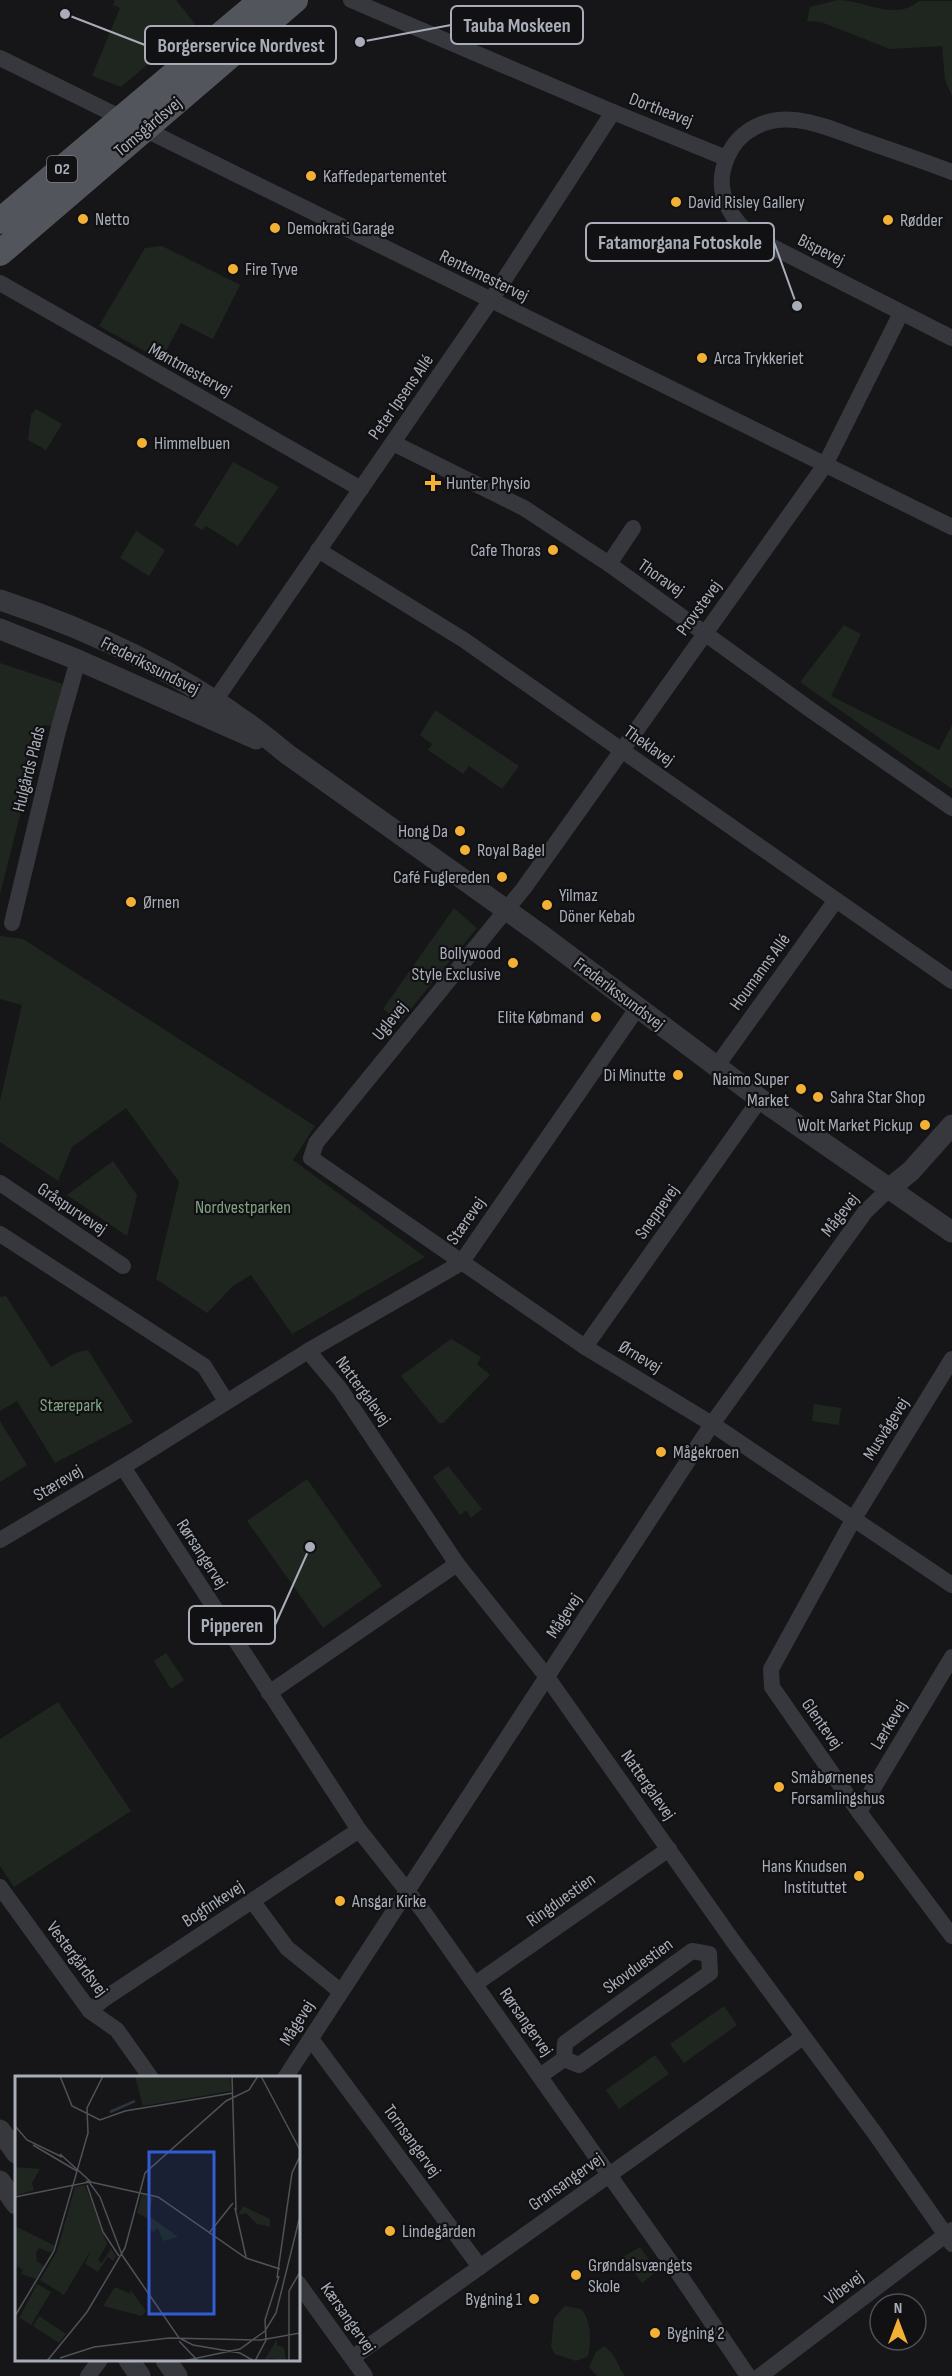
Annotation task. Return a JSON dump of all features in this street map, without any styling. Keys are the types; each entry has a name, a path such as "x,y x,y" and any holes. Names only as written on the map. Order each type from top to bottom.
{"main road":[{"name":"Tomsgårdsvej","path":"0,221 262,0"},
{"name":"Tomsgårdsvej","path":"0,253 296,0"}],"street":[{"name":"Dortheavej","path":"351,0 726,158"},
{"name":"Rentemestervej","path":"0,58 123,116 952,527"},
{"name":"Peter Ipsens Allé","path":"211,707 491,300 613,112"},
{"path":"726,158 742,135 754,126 768,120 796,119 952,172"},
{"name":"Bispevej","path":"726,158 723,188 726,202 740,227 753,237 952,338"},
{"name":"Møntmestervej","path":"0,284 361,489"},
{"name":"Provstevej","path":"505,910 524,888 825,465 902,314"},
{"name":"Thoravej","path":"393,443 524,508 609,564 808,708 952,807"},
{"path":"609,564 633,528"},
{"name":"Theklavej","path":"318,550 464,640 952,981"},
{"name":"Frederikssundsvej","path":"3,602 138,658 287,754 638,1007 760,1100 952,1232"},
{"name":"Frederikssundsvej","path":"0,629 78,660 211,707"},
{"name":"Hulgårds Plads","path":"12,923 58,731 78,660"},
{"name":"Houmanns Allé","path":"716,1067 836,900"},
{"name":"Uglevej","path":"311,1158 316,1143 505,910"},
{"name":"Stærevej","path":"0,1540 123,1467 308,1351 461,1263 638,1007"},
{"name":"Sneppevej","path":"585,1347 760,1100"},
{"path":"890,1188 911,1171 952,1125"},
{"name":"Ørnevej","path":"311,1158 585,1347 712,1424 952,1585"},
{"name":"Gråspurvevej","path":"0,1183 123,1266"},
{"name":"Mågevej","path":"286,2076 340,1990 548,1677 712,1424 870,1205 890,1188"},
{"path":"0,1234 204,1366 226,1401"},
{"name":"Nattergalevej","path":"308,1351 340,1389 457,1563 548,1677 803,2037 950,2236"},
{"name":"Musvågevej","path":"853,1520 952,1359"},
{"name":"Rørsangervej","path":"123,1467 358,1830 406,1893 423,1911 748,2376"},
{"name":"Glentevej","path":"853,1520 771,1668 772,1687 859,1812 952,1936"},
{"path":"269,1693 457,1563"},
{"name":"Lærkevej","path":"859,1812 952,1657"},
{"name":"Bogfinkevej","path":"90,2012 104,1999 358,1830"},
{"name":"Ringduestien","path":"475,1984 669,1849"},
{"name":"Vestergårdsvej","path":"0,1887 90,2012 117,2030 151,2076"},
{"path":"253,1902 287,1948 340,1990"},
{"name":"Skovduestien","path":"692,1951 709,1954 710,1973 579,2065 564,2059 565,2043 692,1951"},
{"name":"Gransangervej","path":"352,2358 803,2037"},
{"name":"Tornsangervej","path":"311,2039 480,2267"},
{"name":"Skovduestien","path":"540,2076 564,2059"},
{"path":"0,2130 15,2152"},
{"path":"0,2181 15,2203"},
{"name":"Vibevej","path":"760,2376 950,2236"},
{"name":"Kærsangervej","path":"300,2286 365,2376"},
{"path":"88,2376 99,2361"},
{"path":"130,2361 140,2376"},
{"path":"167,2361 177,2376"}],"green space":[{"path":"115,0 176,0 195,24 121,87 92,76 120,8 113,5"},
{"path":"838,0 890,10 910,7 919,1 952,1 952,96 945,80 942,46 890,49 821,22 807,21 810,7"},
{"path":"162,246 240,285 213,339 181,323 161,360 99,326 145,248"},
{"path":"36,409 62,424 46,450 28,440 31,415"},
{"path":"233,462 279,487 238,546 206,526 202,530 194,525"},
{"path":"136,531 165,550 149,576 120,558"},
{"path":"844,625 861,634 831,696 939,750 952,725 952,789 800,682"},
{"path":"0,663 63,684 52,726 43,725 0,894"},
{"path":"435,710 519,766 502,789 469,766 463,774 428,750 432,744 420,735"},
{"path":"454,908 477,928 400,1022 383,1009"},
{"name":"Nordvestparken","path":"0,936 23,939 315,1126 293,1160 425,1257 292,1334 251,1275 233,1286 207,1313 156,1279 179,1182 126,1108 72,1147 58,1181 0,1142 0,1101 22,1005 0,999"},
{"path":"113,1161 137,1195 127,1236 67,1195"},
{"name":"Stærepark","path":"6,1296 51,1367 75,1353 88,1350 133,1422 55,1463 17,1401 0,1411 0,1297"},
{"path":"451,1339 481,1357 477,1364 490,1375 443,1423 439,1423 401,1376"},
{"path":"814,1404 841,1408 839,1425 812,1421"},
{"name":"Stærepark","path":"0,1421 27,1465 0,1482"},
{"path":"448,1466 482,1509 471,1518 466,1510 460,1515 433,1477"},
{"path":"307,1479 382,1586 323,1628 247,1521"},
{"path":"166,1653 184,1680 171,1689 154,1661"},
{"path":"58,1702 131,1811 14,1887 0,1866 0,1739"},
{"path":"724,2006 737,2025 684,2063 670,2044"},
{"path":"655,2055 669,2074 619,2109 606,2090"},
{"path":"640,2247 657,2271 642,2283 623,2257"},
{"path":"565,2306 581,2309 589,2325 588,2356 576,2361 555,2354 551,2347 554,2318"},
{"path":"604,2346 614,2356 625,2376 597,2376 589,2367 596,2352"}],"place":[{"name":"Borgerservice Nordvest","path":"65,14"},
{"name":"Tauba Moskeen","path":"360,42"},
{"name":"Kaffedepartementet","path":"311,176"},
{"name":"David Risley Gallery","path":"676,202"},
{"name":"Netto","path":"83,219"},
{"name":"Rødder","path":"888,220"},
{"name":"Demokrati Garage","path":"275,228"},
{"name":"Fire Tyve","path":"233,269"},
{"name":"Fatamorgana Fotoskole","path":"797,306"},
{"name":"Arca Trykkeriet","path":"702,358"},
{"name":"Himmelbuen","path":"142,443"},
{"name":"Hunter Physio","path":"433,483"},
{"name":"Cafe Thoras","path":"553,550"},
{"name":"Hong Da","path":"460,831"},
{"name":"Royal Bagel","path":"465,850"},
{"name":"Café Fuglereden","path":"502,877"},
{"name":"Ørnen","path":"131,902"},
{"name":"Yilmaz Döner Kebab","path":"547,905"},
{"name":"Bollywood Style Exclusive","path":"513,963"},
{"name":"Elite Købmand","path":"596,1017"},
{"name":"Di Minutte","path":"678,1075"},
{"name":"Naimo Super Market","path":"801,1089"},
{"name":"Sahra Star Shop","path":"818,1097"},
{"name":"Wolt Market Pickup","path":"925,1125"},
{"name":"Mågekroen","path":"661,1452"},
{"name":"Pipperen","path":"310,1547"},
{"name":"Småbørnenes Forsamlingshus","path":"779,1787"},
{"name":"Hans Knudsen Instituttet","path":"859,1876"},
{"name":"Ansgar Kirke","path":"340,1901"},
{"name":"Lindegården","path":"390,2231"},
{"name":"Grøndalsvængets Skole","path":"576,2275"},
{"name":"Bygning 1","path":"534,2299"},
{"name":"Bygning 2","path":"655,2333"}]}
